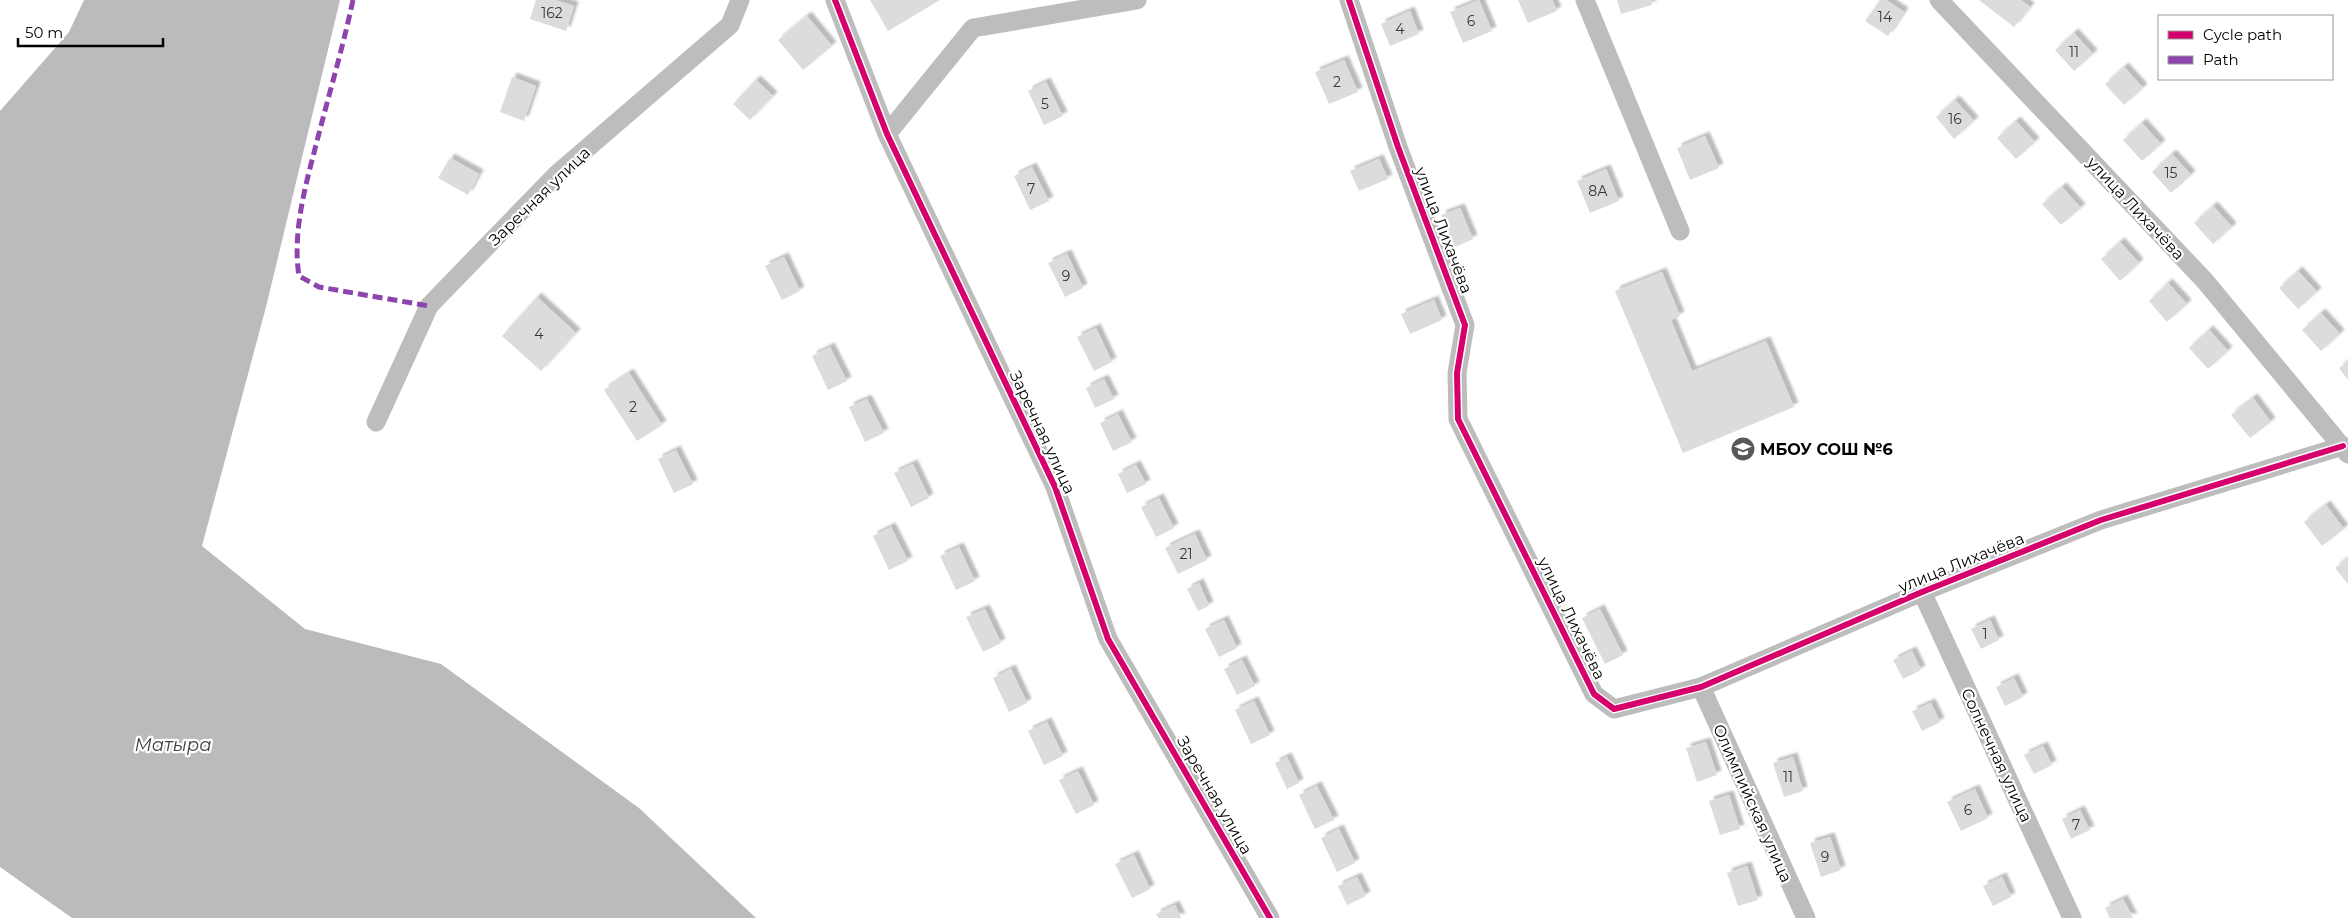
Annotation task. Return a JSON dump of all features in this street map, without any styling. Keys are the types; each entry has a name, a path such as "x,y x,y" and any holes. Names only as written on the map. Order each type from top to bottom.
{"street":[{"name":"Заречная улица","path":"376,422 429,306 556,175 730,25 740,0"},
{"name":"Заречная улица","path":"835,0 887,134 1055,487 1108,639 1270,918"},
{"path":"887,134 973,28 1137,0"},
{"name":"улица Лихачёва","path":"1350,0 1398,147 1465,325 1457,373 1458,419 1594,694 1614,709 1701,687 1922,592 2101,520 2345,450 2205,281 1944,1"},
{"path":"1585,0 1680,231"},
{"name":"Солнечная улица","path":"1922,592 2072,918"},
{"name":"Олимпийская улица","path":"1701,687 1806,918"}],"water":[{"name":"Матыра","path":"84,0 340,0 266,307 202,546 305,629 441,664 639,808 756,918 72,918 0,867 0,111 69,32"}],"building":[{"path":"536,0 555,0 574,6 566,31 530,19"},
{"path":"870,0 940,0 888,31"},
{"path":"1479,0 1492,31 1463,43 1450,12"},
{"path":"1518,0 1552,0 1557,11 1528,23"},
{"path":"1617,0 1651,0 1652,5 1621,14"},
{"path":"1880,0 1886,0 1904,12 1888,36 1865,21"},
{"path":"1979,0 2021,0 2030,7 2014,27"},
{"path":"1410,11 1419,34 1390,46 1381,24"},
{"path":"807,16 832,46 803,70 778,40"},
{"path":"2074,33 2093,54 2074,71 2055,50"},
{"path":"1344,60 1358,92 1329,104 1315,72"},
{"path":"2124,67 2143,88 2124,105 2105,84"},
{"path":"512,77 536,86 524,121 500,112"},
{"path":"756,80 773,96 750,120 733,104"},
{"path":"1046,82 1063,116 1044,125 1028,91"},
{"path":"1955,100 1974,121 1954,139 1936,117"},
{"path":"2016,121 2035,142 2016,159 1997,138"},
{"path":"2142,123 2161,144 2142,161 2123,140"},
{"path":"1705,136 1719,168 1690,180 1677,148"},
{"path":"2172,154 2191,175 2171,193 2152,172"},
{"path":"450,158 479,174 468,195 438,178"},
{"path":"1379,159 1388,179 1359,191 1350,171"},
{"path":"1032,167 1049,201 1030,210 1014,176"},
{"path":"1606,169 1619,201 1590,213 1577,181"},
{"path":"2062,187 2081,208 2061,225 2042,204"},
{"path":"2213,206 2232,227 2213,244 2194,223"},
{"path":"1460,208 1473,239 1455,247 1441,215"},
{"path":"2120,242 2139,263 2120,281 2101,259"},
{"path":"1067,254 1083,288 1065,297 1048,263"},
{"path":"784,257 800,291 782,300 765,266"},
{"path":"2298,271 2317,292 2298,309 2279,288"},
{"path":"1662,272 1680,316 1671,320 1692,371 1766,341 1794,407 1683,453 1615,291"},
{"path":"2168,283 2187,304 2167,322 2149,301"},
{"path":"537,297 576,333 541,371 502,336"},
{"path":"1434,300 1442,320 1410,334 1401,314"},
{"path":"2321,313 2340,334 2321,351 2302,330"},
{"path":"1096,328 1112,362 1094,371 1077,337"},
{"path":"2209,330 2228,351 2208,369 2189,348"},
{"path":"830,347 847,381 828,390 812,356"},
{"path":"2348,361 2348,380 2339,368"},
{"path":"629,373 662,425 637,441 604,390"},
{"path":"1104,379 1114,399 1095,408 1086,388"},
{"path":"2253,398 2271,422 2250,438 2231,415"},
{"path":"867,399 884,433 865,442 849,407"},
{"path":"1118,414 1132,442 1113,451 1100,423"},
{"path":"676,450 693,484 674,493 658,459"},
{"path":"913,464 929,498 911,507 894,473"},
{"path":"1136,465 1146,484 1127,493 1118,474"},
{"path":"1159,498 1174,528 1156,537 1141,507"},
{"path":"2326,505 2344,529 2322,546 2304,522"},
{"path":"891,527 908,561 889,570 873,536"},
{"path":"1195,534 1207,560 1178,574 1165,548"},
{"path":"959,547 975,581 956,590 940,556"},
{"path":"2348,558 2348,584 2335,568"},
{"path":"1199,583 1209,606 1198,611 1187,589"},
{"path":"985,609 1001,643 983,652 966,617"},
{"path":"1600,609 1623,655 1605,664 1582,618"},
{"path":"1224,620 1237,648 1219,657 1205,629"},
{"path":"1990,620 1999,640 1981,649 1971,629"},
{"path":"1912,651 1921,670 1903,679 1893,660"},
{"path":"1242,660 1255,686 1237,695 1224,669"},
{"path":"1011,669 1027,703 1009,712 993,678"},
{"path":"2014,678 2023,697 2005,706 1996,687"},
{"path":"1254,701 1270,735 1251,744 1235,710"},
{"path":"1931,703 1940,722 1922,731 1912,711"},
{"path":"1047,722 1063,756 1044,765 1028,731"},
{"path":"1706,742 1717,775 1697,782 1686,748"},
{"path":"2043,746 2052,765 2034,774 2024,755"},
{"path":"1287,757 1299,783 1287,789 1275,763"},
{"path":"1793,757 1803,791 1784,797 1773,763"},
{"path":"1078,771 1094,805 1076,814 1059,780"},
{"path":"1317,786 1334,820 1315,829 1299,795"},
{"path":"1975,789 1988,818 1961,831 1947,802"},
{"path":"1729,795 1740,829 1720,835 1709,801"},
{"path":"2080,810 2090,830 2071,839 2062,819"},
{"path":"1339,829 1355,863 1337,872 1321,838"},
{"path":"1830,837 1841,870 1821,877 1810,843"},
{"path":"1134,855 1150,889 1132,898 1115,864"},
{"path":"1747,866 1758,900 1738,906 1727,873"},
{"path":"1357,877 1366,896 1347,905 1338,886"},
{"path":"2002,877 2011,897 1993,906 1983,886"},
{"path":"2123,899 2133,918 2110,918 2105,908"},
{"path":"1175,905 1181,918 1158,918 1156,914"}],"marked path":[{"path":"353,0 301,208 297,242 299,276 319,287 429,306"}],"cycle path":[{"path":"835,0 887,134 1055,487 1108,639 1270,918"},
{"path":"1349,0 1398,147 1465,325 1457,373 1458,419 1594,694 1614,709 1701,687 1922,592 2101,520 2343,446"}],"place":[{"name":"МБОУ СОШ №6","path":"1743,449"}]}
